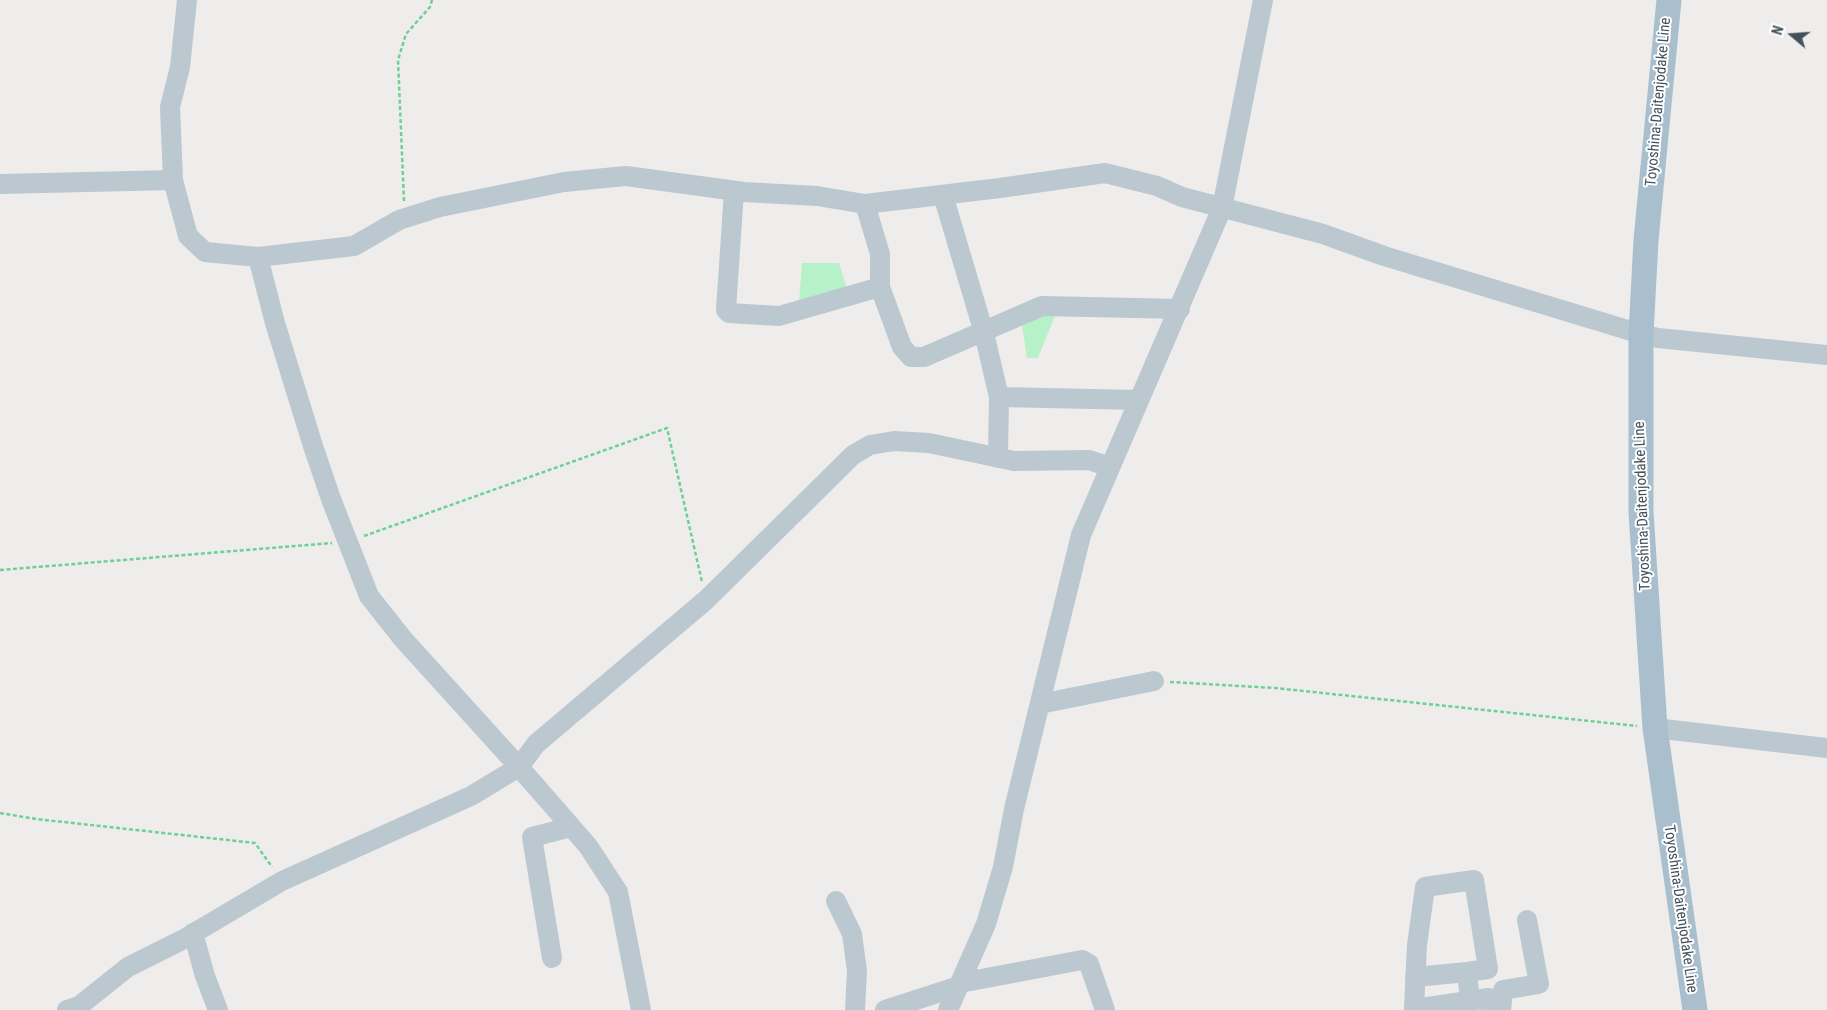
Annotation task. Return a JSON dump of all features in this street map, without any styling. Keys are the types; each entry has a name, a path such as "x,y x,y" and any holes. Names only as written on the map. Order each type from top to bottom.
{"main road":[{"name":"Toyoshina-Daitenjodake Line","path":"1669,0 1646,240 1641,334 1641,512 1655,728 1695,1010"}],"street":[{"path":"187,0 180,67 170,107 173,180 188,236 205,252 258,257 354,246 405,218 440,207 564,182 626,176 734,191 817,196 865,204 1105,173 1157,186 1182,197 1323,234 1384,256 1641,334 1658,338 1827,355"},
{"path":"948,1010 986,924 1003,868 1081,535 1222,208 1263,0"},
{"path":"0,184 173,180"},
{"path":"734,191 726,310 729,313 779,316 880,287"},
{"path":"943,195 984,333 998,396 998,458"},
{"path":"865,204 880,254 880,287 902,347 911,357 924,357 984,333 1042,306 1180,308"},
{"path":"258,257 275,323 313,446 347,542 370,596 403,639 588,846 618,892 641,1010"},
{"path":"998,396 1139,400"},
{"path":"75,1009 128,967 193,933 282,881 471,796 519,767 536,744 706,600 853,455 870,445 894,441 928,443 1014,461 1089,460 1110,467"},
{"path":"1040,704 1154,681"},
{"path":"1655,728 1827,748"},
{"path":"552,958 532,837 571,827"},
{"path":"1415,977 1488,969 1474,880 1425,886 1417,945 1415,977 1414,1009 1489,998 1491,1010"},
{"path":"836,901 852,934 857,971 855,1010"},
{"path":"1501,1010 1503,990 1539,984 1527,920"},
{"path":"193,933 205,976 218,1010"},
{"path":"885,1010 960,985 1082,960 1089,964 1105,1010"},
{"path":"1467,972 1470,1000"}],"path":[{"path":"405,218 398,60 406,34 430,8 432,0"},
{"path":"0,570 347,542 667,428 706,600"},
{"path":"1154,681 1275,688 1655,728"},
{"path":"0,813 36,819 255,843 282,881"}],"green space":[{"path":"802,263 839,263 847,289 799,303"},
{"path":"1056,313 1038,358 1027,358 1022,325 1043,314"}]}
